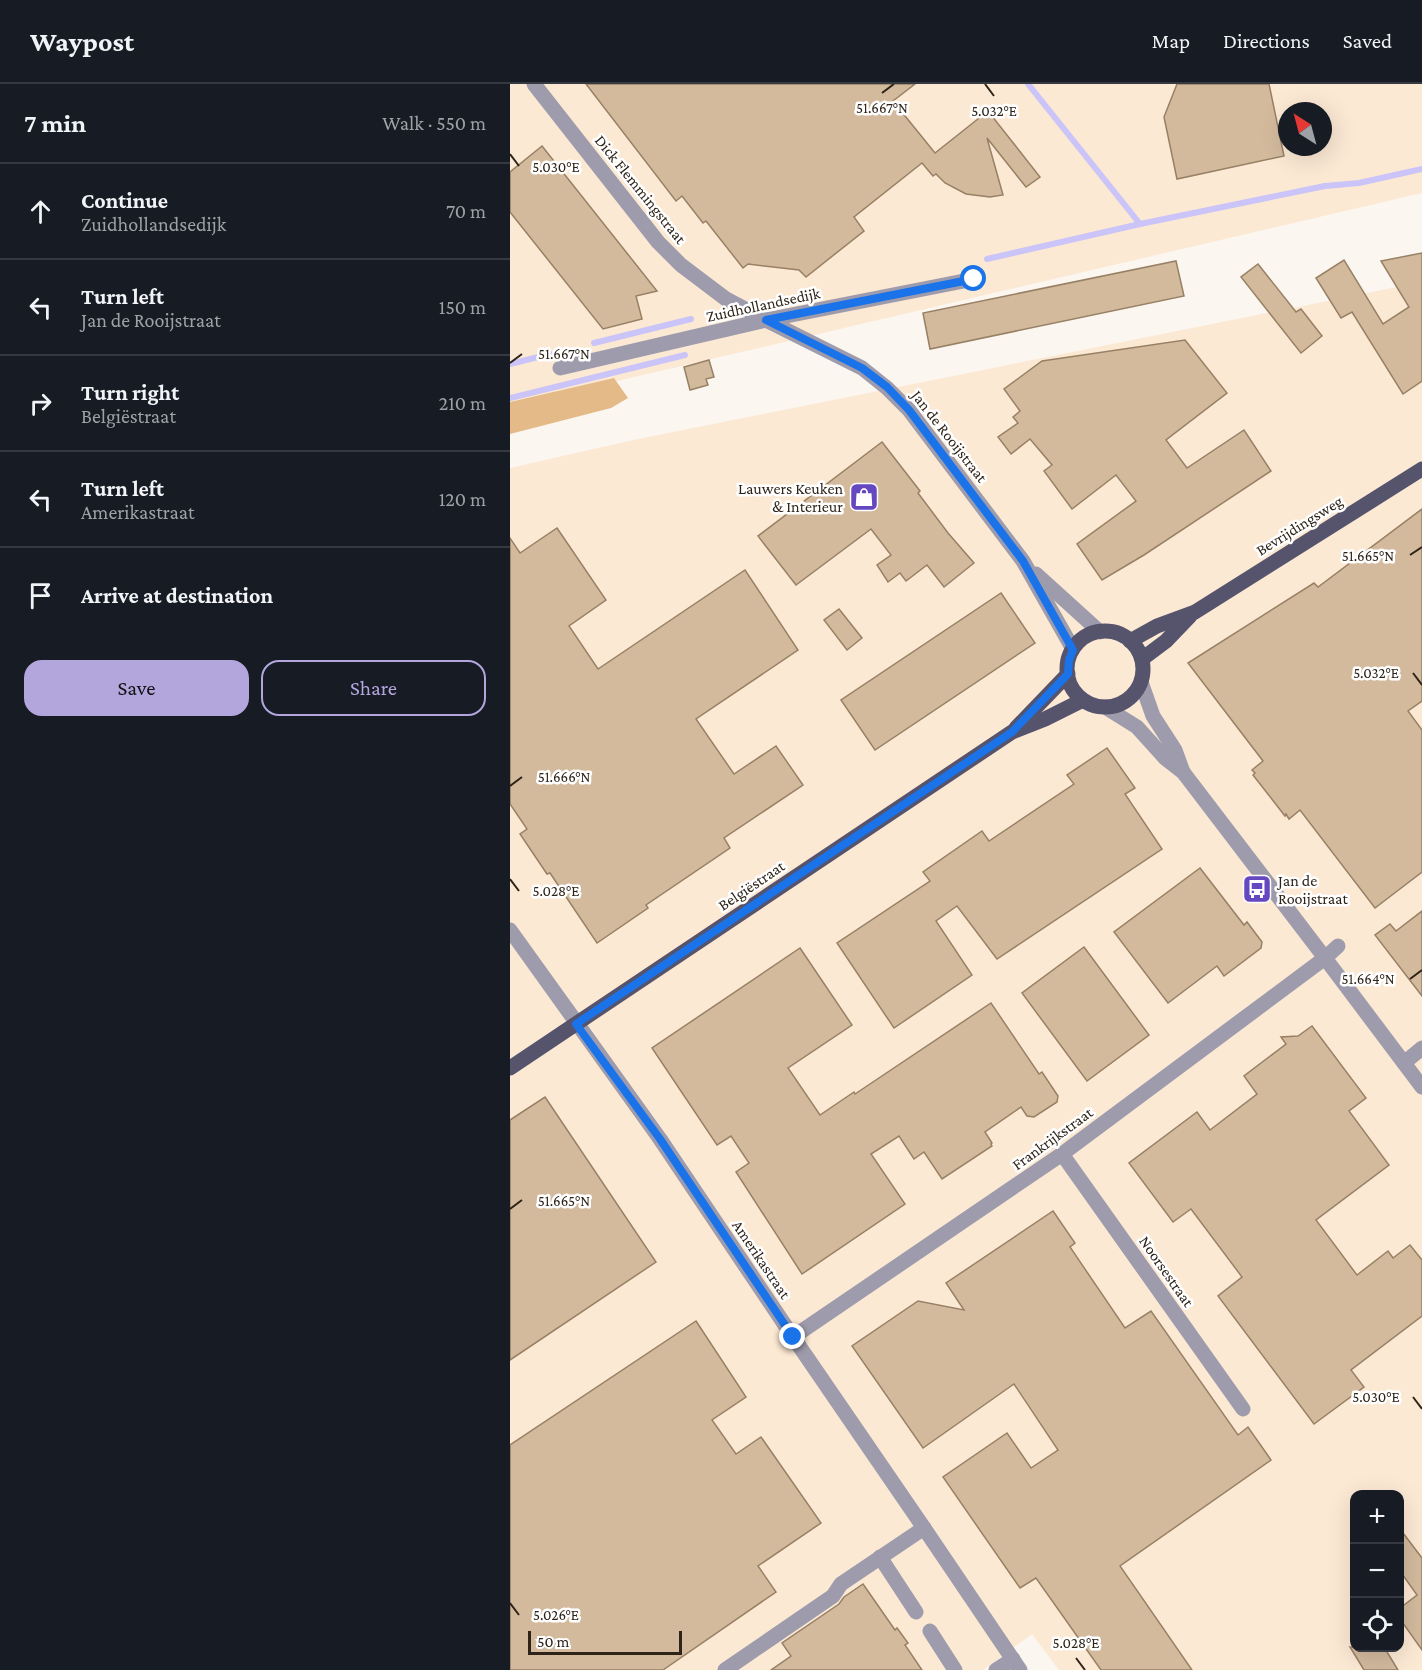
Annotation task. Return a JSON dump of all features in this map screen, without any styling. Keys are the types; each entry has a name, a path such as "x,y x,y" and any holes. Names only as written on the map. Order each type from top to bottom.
{"main road":[{"name":"Bevrijdingsweg","path":"1130,641 1157,626 1195,612 1422,469"},
{"name":"Bevrijdingsweg","path":"1142,659 1166,641 1195,612"},
{"path":"1100,632 1121,635 1130,641 1142,659 1141,682 1136,692 1128,700 1105,707 1083,700 1074,691 1069,681 1069,660 1073,650 1082,639 1100,632"},
{"name":"Belgiëstraat","path":"510,1068 1012,732 1068,674"},
{"name":"Belgiëstraat","path":"1012,732 1083,700"}],"street":[{"name":"Dick Flemmingstraat","path":"534,84 658,242 681,265 726,299 766,320"},
{"name":"Zuidhollandsedijk","path":"560,368 766,320 974,279"},
{"name":"Jan de Rooijstraat","path":"766,320 862,368 887,387 909,410 1023,561 1073,650"},
{"name":"Jan de Rooijstraat","path":"1023,561 1100,632"},
{"path":"1141,682 1153,716 1175,750 1183,772"},
{"path":"1105,707 1137,727 1165,758 1183,772 1422,1087"},
{"name":"Amerikastraat","path":"510,930 660,1139 1017,1664"},
{"name":"Frankrijkstraat","path":"793,1337 1062,1154 1338,946"},
{"path":"1404,1063 1422,1048"},
{"name":"Noorsestraat","path":"1062,1154 1243,1409"},
{"path":"725,1670 833,1596 841,1584 924,1528"},
{"path":"880,1557 916,1612"},
{"path":"930,1631 955,1670"},
{"path":"996,1670 1017,1664"}],"shaded area":[{"path":"510,84 1422,84 1422,193 510,406"},
{"path":"1422,282 1422,1670 1059,1670 1032,1634 983,1670 510,1670 510,468 638,439"},
{"path":"614,378 628,398 611,408 510,434 510,402"}],"building":[{"path":"586,84 915,84 893,101 935,153 988,111 1040,177 1026,187 987,138 1003,195 990,197 966,194 945,183 936,174 933,176 922,163 854,217 864,231 806,277 799,270 748,264 743,268 706,221 703,223 682,196 676,201"},
{"path":"1177,84 1269,84 1278,127 1278,156 1284,156 1177,179 1164,117"},
{"path":"542,146 657,291 636,296 642,319 603,329 510,212 510,172"},
{"path":"1422,253 1422,381 1403,394 1352,312 1341,318 1316,278 1344,260 1383,324 1409,307 1381,261"},
{"path":"1176,261 1184,296 930,349 923,313"},
{"path":"1258,264 1296,312 1301,309 1322,336 1301,353 1241,277"},
{"path":"1185,340 1227,393 1166,440 1187,468 1244,430 1271,471 1102,580 1077,544 1136,501 1116,475 1072,509 1044,471 1052,465 1030,439 1011,454 998,437 1018,423 1013,417 1020,411 1004,389 1042,361"},
{"path":"709,360 714,377 706,379 708,385 690,390 684,367"},
{"path":"882,442 920,491 918,493 948,533 974,563 944,587 927,565 906,581 900,573 888,582 877,565 891,555 871,529 796,585 758,536"},
{"path":"1422,509 1422,701 1408,711 1422,730 1422,872 1375,908 1300,810 1289,819 1253,775 1255,773 1252,770 1263,761 1188,663 1314,583 1318,587"},
{"path":"557,528 606,600 569,626 598,669 745,570 798,650 696,719 734,774 776,746 803,785 724,838 730,848 646,905 648,908 597,943 550,873 547,874 520,834 527,829 510,804 510,538 520,553"},
{"path":"1001,593 1035,643 875,750 841,700"},
{"path":"839,609 862,638 847,650 824,620"},
{"path":"1107,748 1135,788 1125,794 1162,849 997,959 957,906 936,921 972,975 894,1028 837,943 930,881 923,872 982,831 989,841 1074,784 1067,775"},
{"path":"1200,868 1244,925 1247,922 1262,942 1261,948 1224,976 1217,966 1168,1003 1114,932"},
{"path":"1422,911 1422,996 1375,935 1390,924 1396,931"},
{"path":"1084,947 1149,1035 1087,1081 1022,993"},
{"path":"800,948 852,1025 788,1068 820,1115 991,1003 1039,1074 1042,1072 1058,1096 1057,1102 1034,1117 1027,1116 1021,1107 985,1132 992,1146 942,1179 924,1152 914,1159 899,1136 871,1154 905,1204 802,1274 736,1172 749,1163 731,1136 717,1145 652,1048"},
{"path":"1312,1026 1366,1098 1349,1111 1389,1165 1316,1220 1357,1275 1388,1251 1393,1258 1410,1245 1422,1260 1422,1316 1351,1370 1364,1387 1314,1424 1218,1296 1242,1277 1191,1209 1173,1222 1129,1163 1197,1112 1210,1130 1257,1094 1244,1076 1286,1044 1281,1037 1298,1036"},
{"path":"545,1097 656,1262 510,1360 510,1120"},
{"path":"1053,1211 1075,1243 1070,1247 1125,1328 1151,1311 1238,1435 1248,1427 1271,1460 1120,1566 1192,1670 1101,1670 1036,1578 1020,1588 943,1477 1007,1433 1031,1468 1058,1450 1014,1384 923,1448 852,1346 918,1301 964,1310 946,1283"},
{"path":"696,1321 746,1397 712,1420 736,1454 761,1437 821,1523 758,1566 776,1592 663,1670 510,1670 510,1445"},
{"path":"1404,1534 1422,1558 1422,1650 1404,1625 1404,1605 1417,1595 1404,1577"},
{"path":"863,1584 895,1630 897,1628 908,1643 905,1645 922,1670 771,1670 791,1656 782,1643 839,1604 844,1597"},
{"path":"1353,1652 1387,1652 1398,1670 1364,1670"}],"waterway":[{"path":"1028,84 1140,224"},
{"path":"987,259 1140,224 1325,186 1359,183 1422,169"},
{"path":"594,343 691,319"},
{"path":"510,364 550,354"},
{"path":"510,398 685,355"}],"place":[{"name":"Lauwers Keuken & Interieur","path":"864,497"},
{"name":"Jan de Rooijstraat","path":"1257,889"}],"route":[{"path":"793,1337 660,1139 576,1024 1012,732 1068,674 1069,660 1073,650 1023,561 909,410 887,387 862,368 766,320 974,279"}]}
